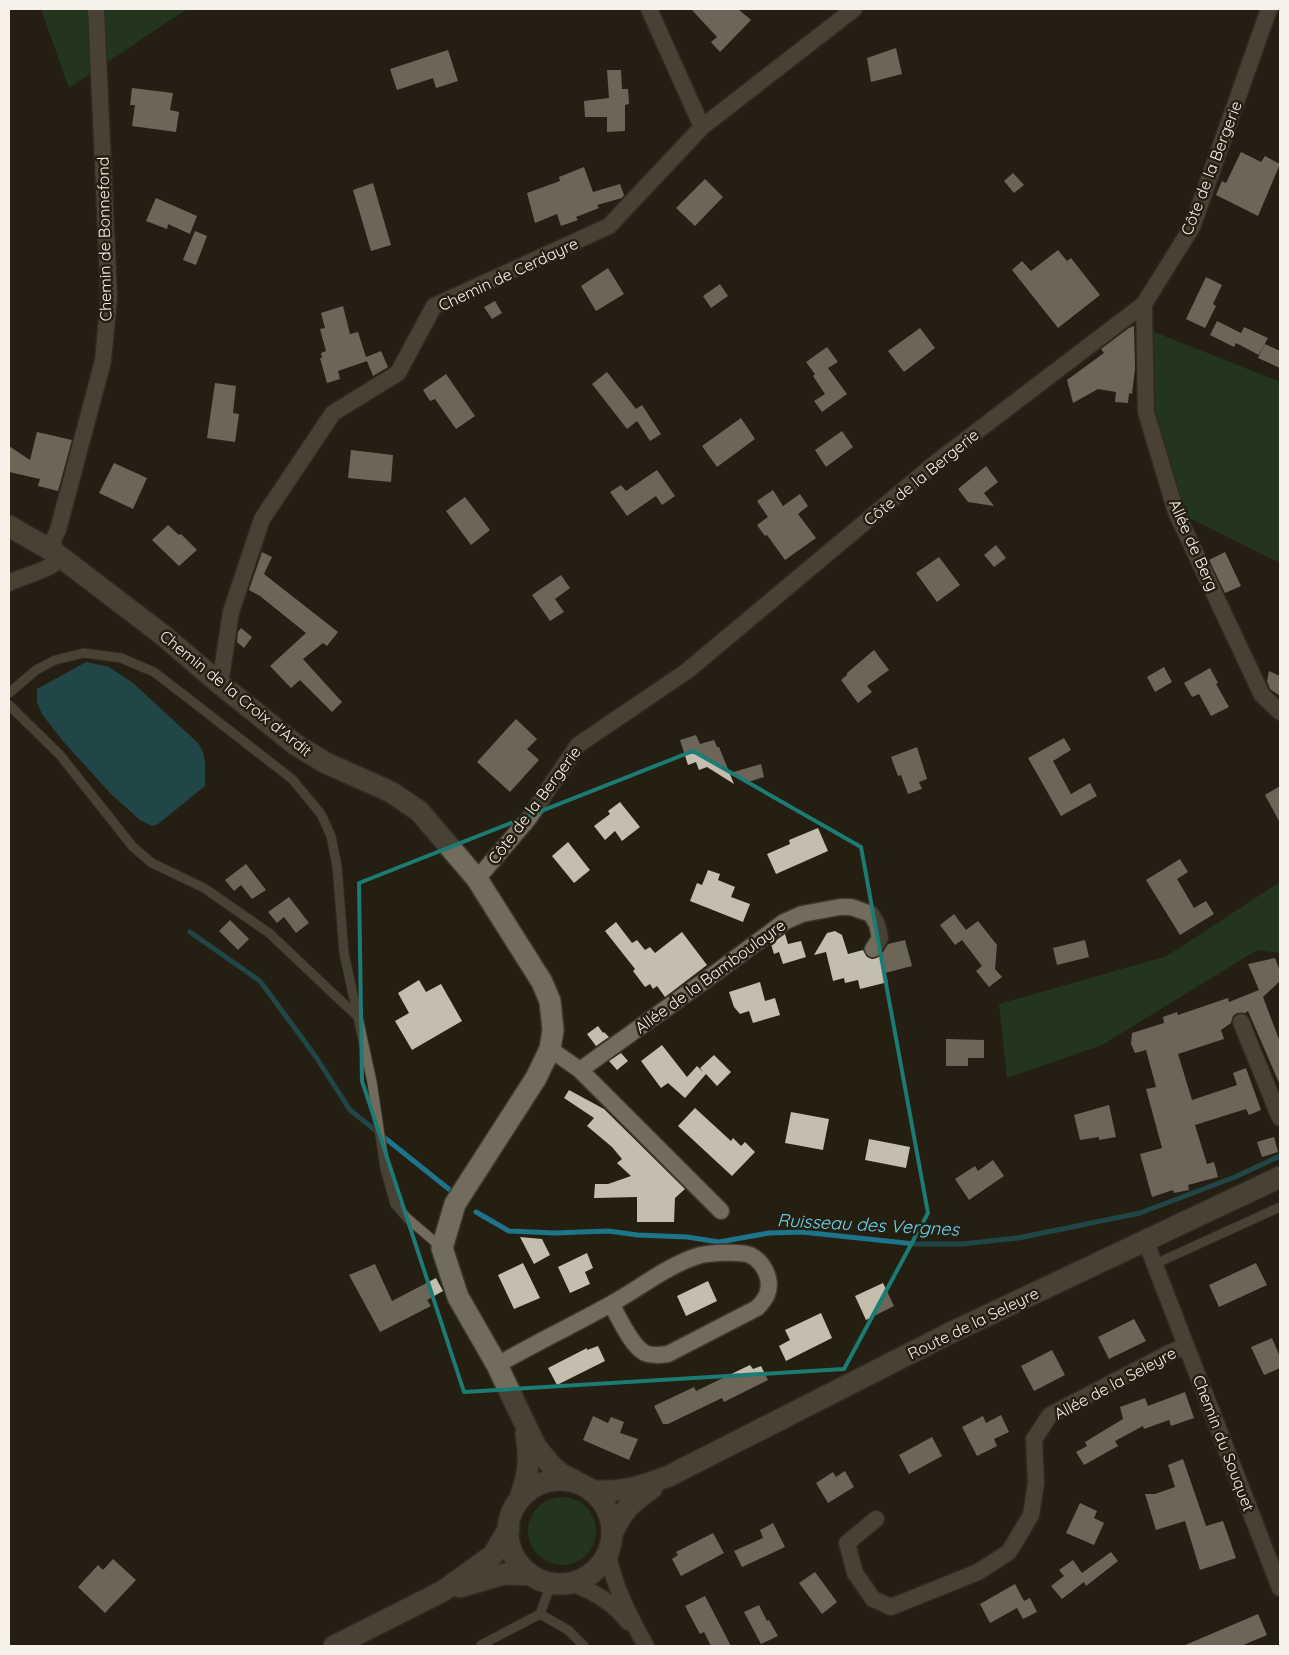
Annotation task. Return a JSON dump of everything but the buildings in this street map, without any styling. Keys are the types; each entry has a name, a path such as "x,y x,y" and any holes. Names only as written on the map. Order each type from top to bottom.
{"street":[{"name":"Chemin de Bonnefond","path":"54,552 53,540 58,530 103,361 109,298 96,9"},
{"path":"649,9 702,127"},
{"name":"Chemin de Cerdayre","path":"220,684 230,612 262,519 333,413 398,373 434,306 609,226 702,127 854,9"},
{"name":"Côte de la Bergerie","path":"477,880 529,818 578,745 687,671 938,461 1144,304 1192,227 1268,9"},
{"name":"Allée de Berg","path":"1144,304 1146,412 1176,512 1262,695 1280,712"},
{"name":"Chemin de la Croix d'Ardit","path":"9,526 54,552 164,636 296,745 326,764 391,792 419,811 477,880 542,982 550,1001 552,1030 550,1050 536,1078 455,1204 442,1248"},
{"path":"9,583 47,569 55,563 54,552"},
{"name":"Allée de la Bamboulayre","path":"580,1070 784,922 802,914 840,907 851,907 871,914 877,924 880,938 873,948"},
{"path":"1241,1022 1280,1118"},
{"path":"550,1050 580,1070 721,1211"},
{"name":"Route de la Seleyre","path":"669,1476 950,1333 1280,1177"},
{"name":"Chemin du Souquet","path":"1146,1242 1280,1588"},
{"path":"442,1248 458,1297 497,1365 536,1447 561,1474 584,1486 600,1498 607,1508 612,1524 610,1544 611,1571 618,1591 644,1646"},
{"path":"497,1365 612,1304 678,1264 702,1255 750,1254 760,1262 767,1273 770,1287 766,1299 757,1308 668,1354 645,1353 634,1344 612,1304"},
{"name":"Allée de la Seleyre","path":"876,1519 847,1543 855,1573 872,1599 891,1607 978,1572 1009,1552 1031,1515 1036,1483 1034,1439 1050,1414 1186,1346"},
{"path":"520,1498 527,1478 530,1458 524,1424"},
{"path":"644,1646 622,1613 603,1598 585,1588 539,1580 522,1569 512,1554 508,1536 510,1517 520,1498 539,1484 562,1479 612,1492 632,1489 669,1476"},
{"path":"561,1584 583,1580 600,1567 620,1515 632,1502 669,1476"},
{"path":"334,1646 442,1591 493,1555 509,1528"},
{"path":"442,1591 504,1574 531,1575"}],"lane":[{"path":"9,693 36,670 55,660 84,653 121,658 154,672 292,780 321,814 331,836 338,866 344,953 372,1082 385,1169 396,1204 407,1218 442,1248"},
{"path":"9,705 60,755 133,847 152,863 204,888 269,933 358,1017"},
{"path":"1154,1264 1280,1206"},
{"path":"481,1645 540,1614 561,1584"},
{"path":"540,1614 568,1630 584,1646"}],"highlighted area":[{"path":"693,751 861,847 928,1213 844,1369 464,1392 362,1081 359,883"}],"green space":[{"path":"41,9 187,9 69,88"},
{"path":"1149,330 1280,382 1280,563 1183,515 1152,408"},
{"path":"1280,882 1280,953 1257,950 1102,1045 1007,1078 999,1004 1167,956"},
{"path":"562,1497 575,1500 586,1507 593,1518 596,1531 593,1544 586,1555 575,1562 562,1565 549,1562 538,1555 531,1544 528,1531 531,1518 538,1507 549,1500"}],"water":[{"path":"86,662 109,667 133,683 198,743 203,752 205,786 158,824 152,826 140,820 111,794 62,740 42,714 37,702 37,689"}],"waterway":[{"name":"Ruisseau des Vergnes","path":"190,932 260,981 316,1057 350,1110 455,1194"},
{"name":"Ruisseau des Vergnes","path":"476,1212 509,1231 555,1233 608,1231 638,1235 687,1237 719,1242 769,1233 802,1232 915,1244 962,1244 1018,1238 1140,1213 1235,1177 1280,1156"}]}
